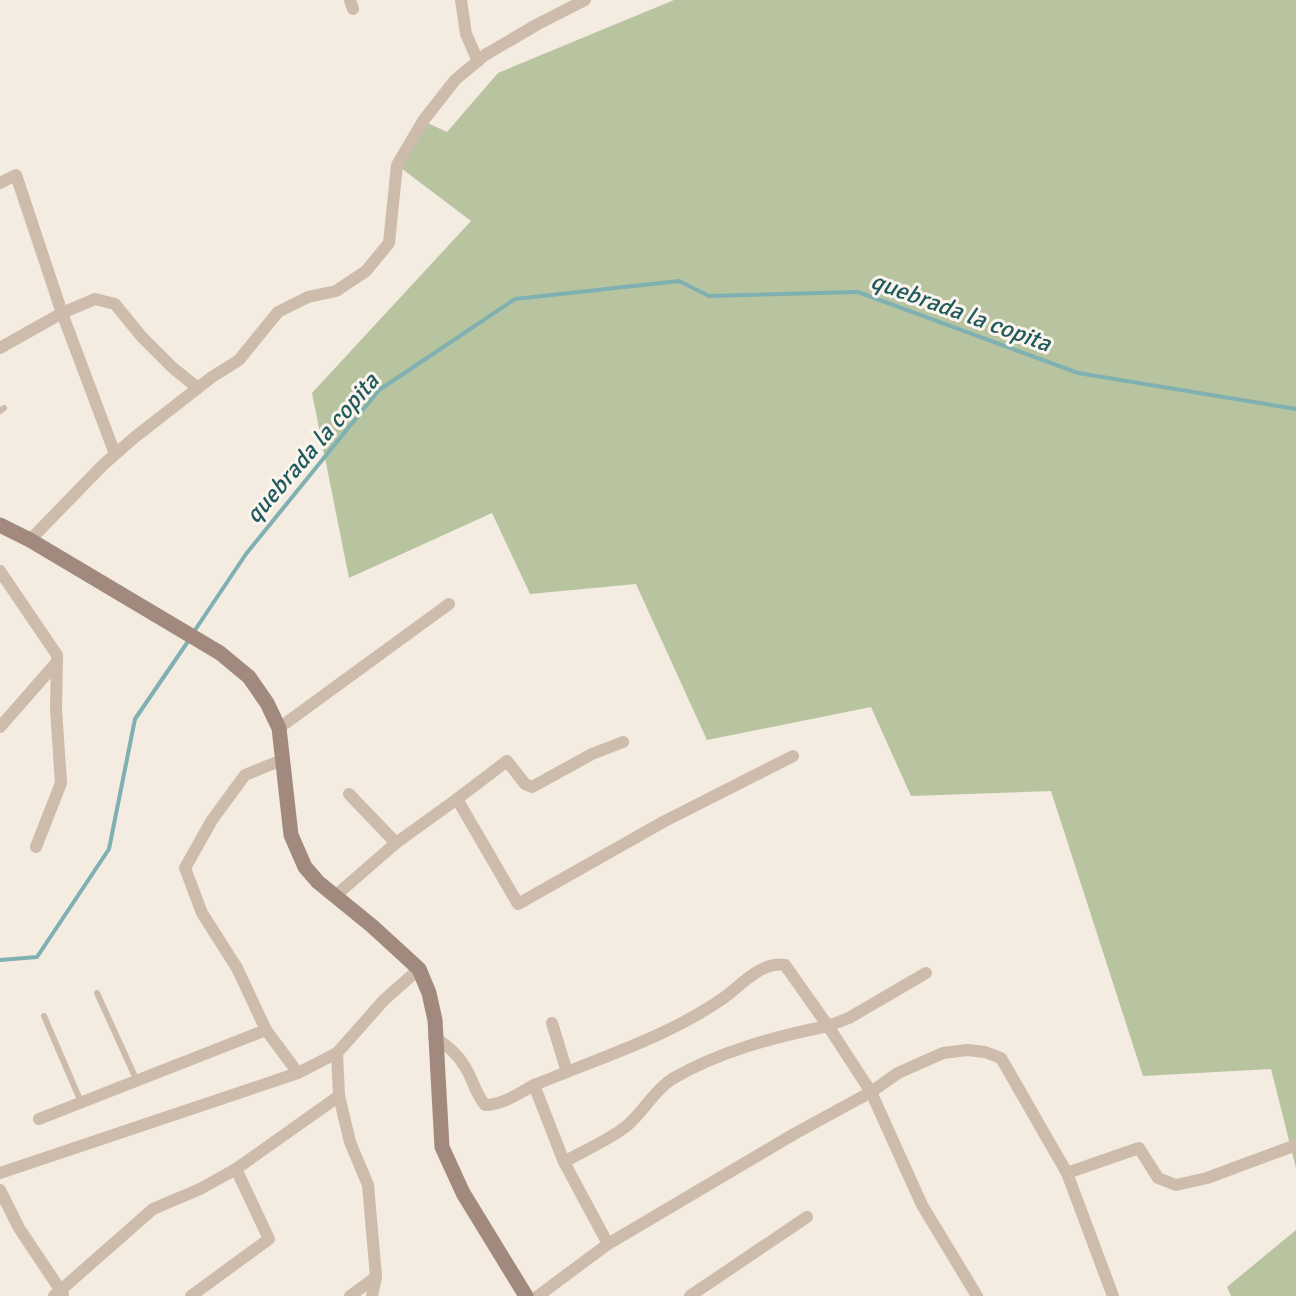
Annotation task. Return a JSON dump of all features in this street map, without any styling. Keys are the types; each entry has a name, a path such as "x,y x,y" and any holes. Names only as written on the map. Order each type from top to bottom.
{"main road":[{"path":"3,531 30,540 220,653 249,677 267,703 279,728 291,835 305,867 334,896 372,926 418,969 429,993 435,1020 434,1037 442,1147 463,1193 526,1296"}],"street":[{"path":"461,0 466,34 478,62"},
{"path":"30,540 115,454 198,388 239,360 278,312 308,297 336,291 366,272 389,243 397,165 423,121 455,80 485,55 577,2"},
{"path":"0,183 16,175 62,313 115,454"},
{"path":"0,348 62,313 95,299 115,304 141,336 172,368 198,388"},
{"path":"0,571 57,655 56,709 61,783 36,847"},
{"path":"279,728 449,604"},
{"path":"0,727 57,662"},
{"path":"334,896 396,843 507,761 525,784 532,787 592,754 623,742"},
{"path":"456,799 518,904 663,822 793,756"},
{"path":"282,760 245,775 212,820 185,868 202,913 237,968 266,1030 298,1072"},
{"path":"349,794 396,843"},
{"path":"434,1037 448,1046 465,1067 485,1105 495,1105 511,1099 534,1085 646,1042 723,999 743,981 768,967 785,965 871,1092 922,1205 977,1296"},
{"path":"0,1173 298,1072 337,1053 384,1000 418,969"},
{"path":"564,1162 624,1128 670,1081 718,1056 789,1034 828,1026 849,1018 926,973"},
{"path":"552,1023 567,1072"},
{"path":"39,1119 266,1030"},
{"path":"538,1296 608,1244 794,1134 871,1092 898,1073 943,1053 967,1050 985,1052 1001,1058 1067,1173 1113,1296"},
{"path":"337,1053 339,1096 350,1142 368,1185 376,1277 372,1296"},
{"path":"534,1085 564,1162 608,1244"},
{"path":"0,1190 19,1228 60,1294 153,1209 201,1188 236,1169 339,1096"},
{"path":"1067,1173 1139,1148 1158,1178 1176,1185 1207,1178 1296,1145"},
{"path":"191,1296 269,1239 236,1169"},
{"path":"690,1296 807,1217"},
{"path":"350,1296 376,1277"}],"lane":[{"path":"97,993 138,1082"},
{"path":"44,1016 81,1102"}],"green space":[{"path":"674,0 1296,0 1296,1168 1271,1069 1143,1076 1051,791 911,796 871,707 707,740 636,584 530,594 492,513 349,578 312,393 471,221 397,165 423,121 447,132 498,73"},
{"path":"1296,1230 1296,1296 1231,1296 1227,1287"}],"waterway":[{"name":"quebrada la copita","path":"193,633 246,554 379,390 515,299 679,281 709,296 858,292 1078,373 1296,409"},
{"name":"quebrada la copita","path":"0,960 37,957 109,849 135,719 189,640"}]}
